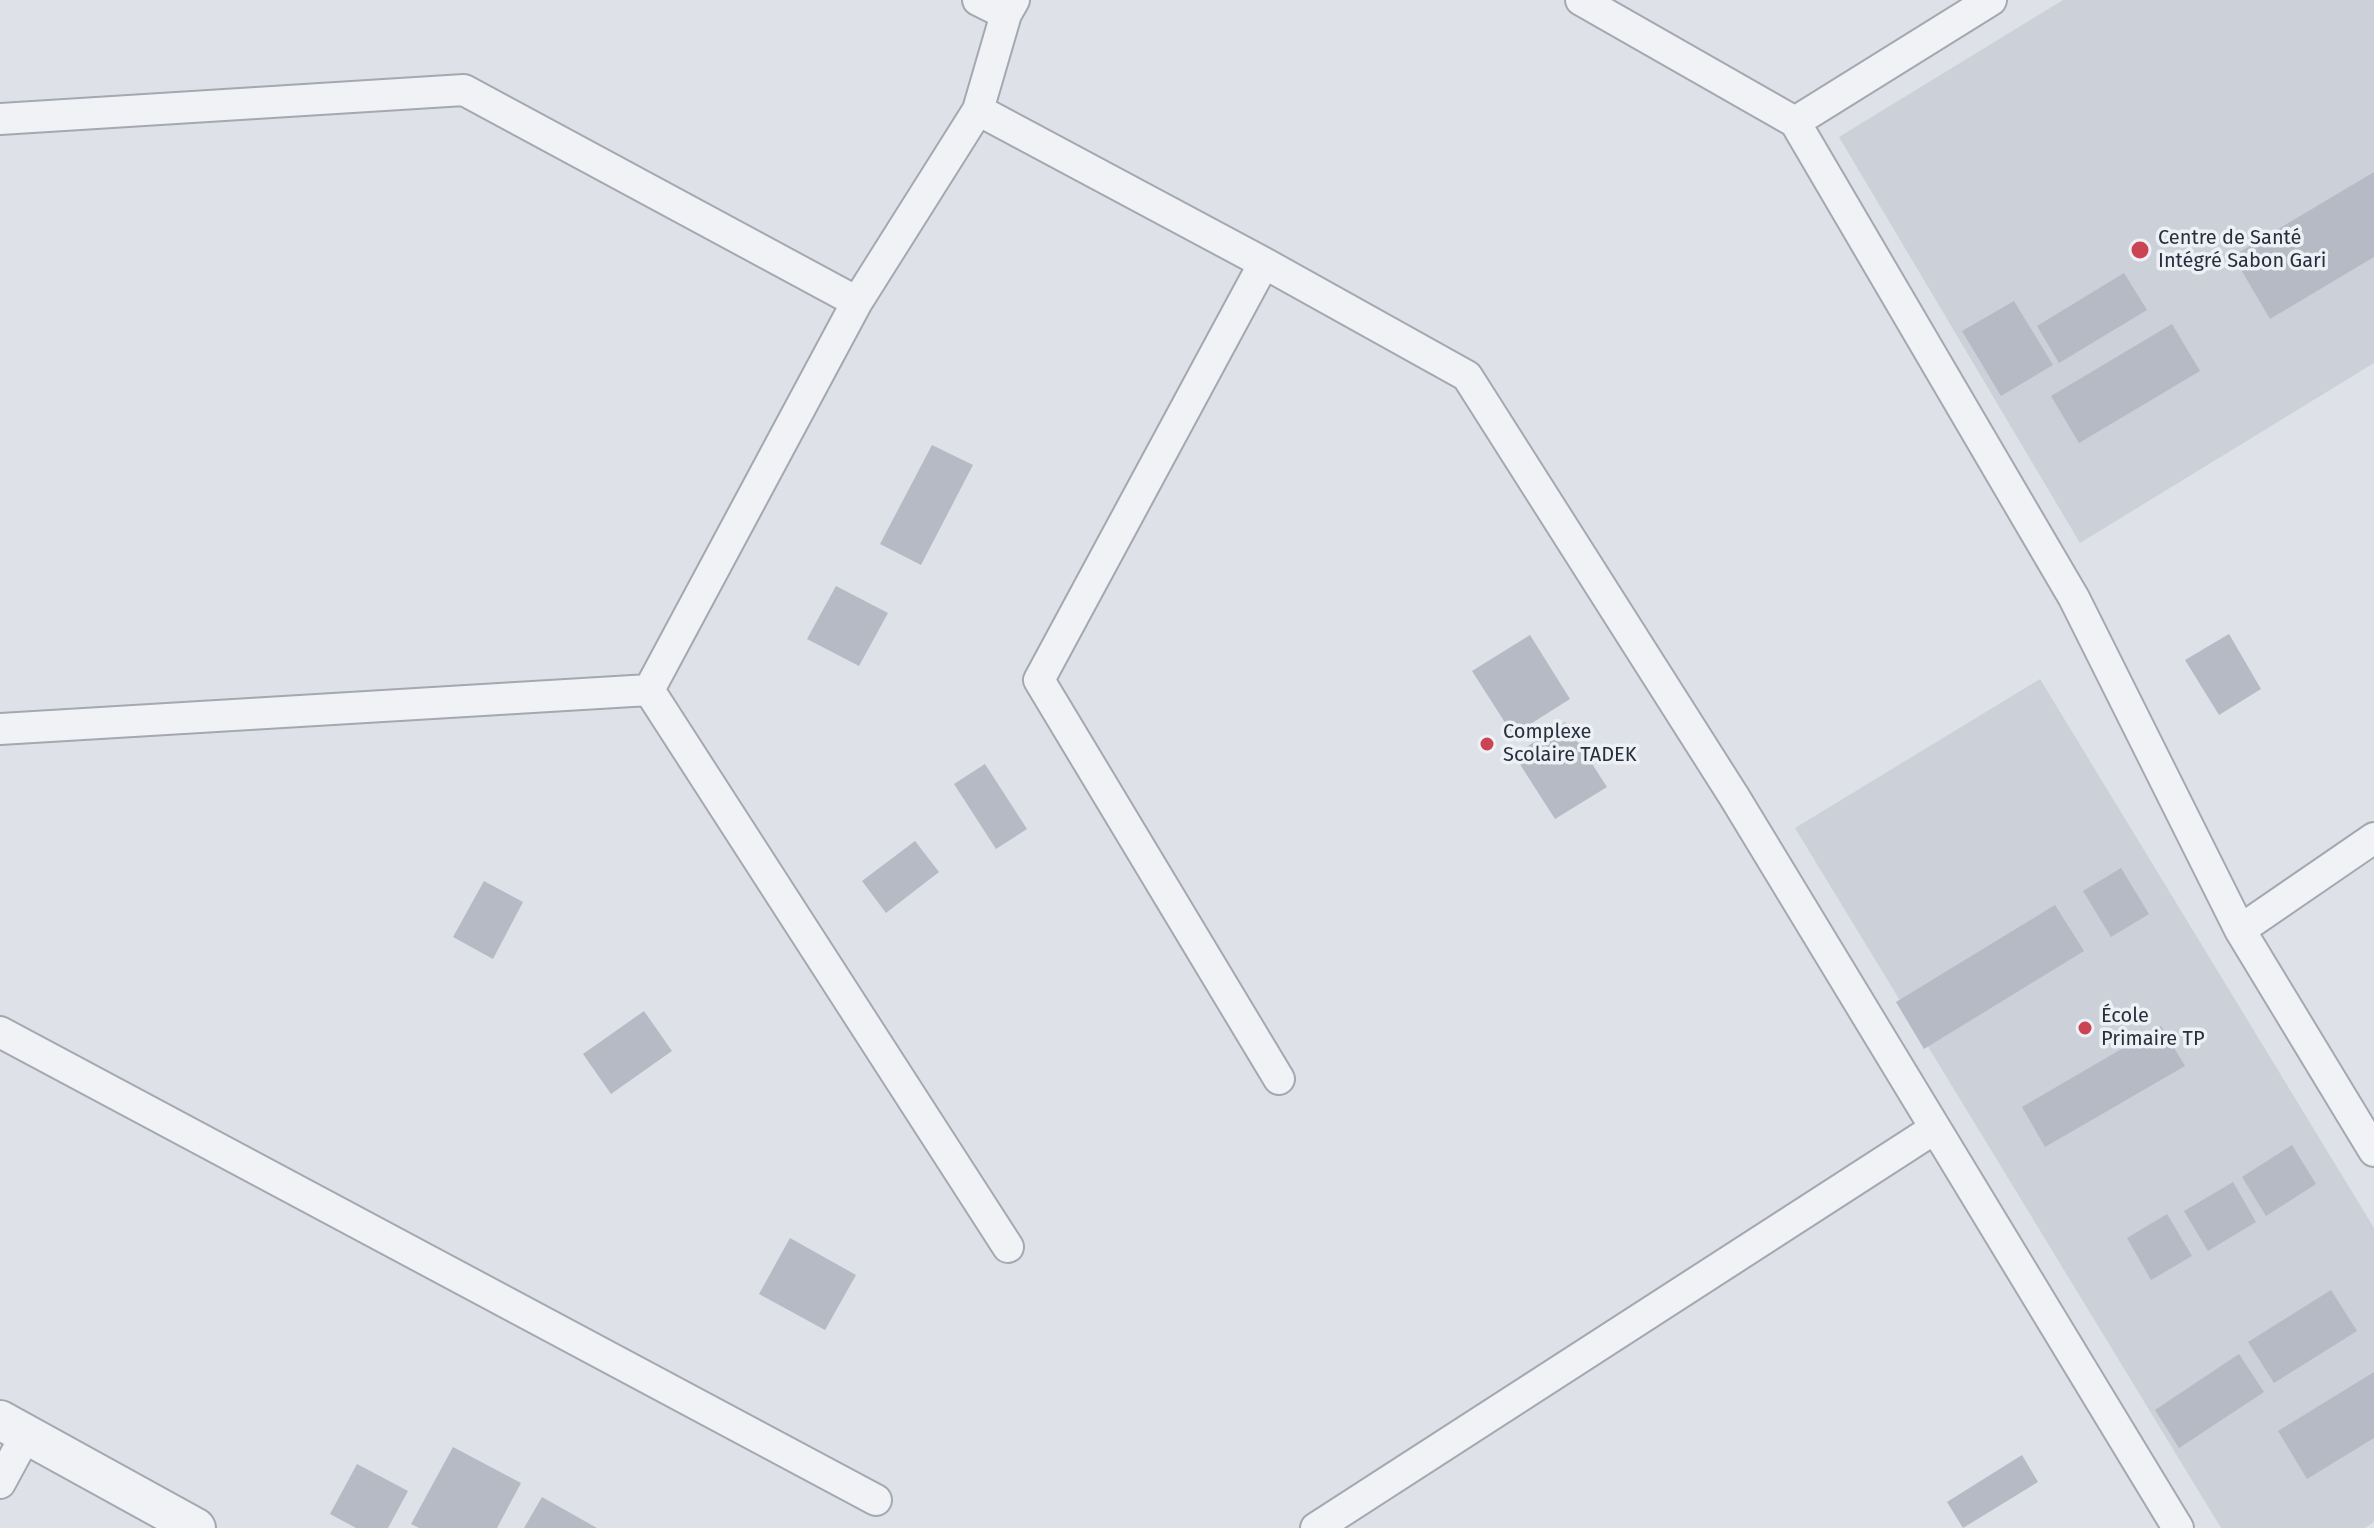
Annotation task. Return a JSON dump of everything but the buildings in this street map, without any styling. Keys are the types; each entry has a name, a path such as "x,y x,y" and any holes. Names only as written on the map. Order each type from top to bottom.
{"street":[{"path":"649,690 857,302 978,110 1010,7 978,0"},
{"path":"1581,0 1795,122 2074,598 2240,930 2374,1151"},
{"path":"1795,122 1991,0"},
{"path":"0,119 464,90 857,302"},
{"path":"978,110 1467,376 1735,798 2178,1528"},
{"path":"1264,263 1039,680 1279,1079"},
{"path":"0,729 649,690"},
{"path":"649,690 1008,1247"},
{"path":"2240,930 2374,838"},
{"path":"0,1032 876,1500"},
{"path":"1316,1528 1934,1129"},
{"path":"0,1483 13,1427 196,1528"}],"shaded area":[{"name":"Centre de Santé Intégré Sabon Gari","path":"2063,0 2374,0 2374,363 2080,543 1839,137"},
{"name":"École Primaire TP","path":"2040,679 2374,1228 2374,1522 2365,1528 2221,1528 1795,828"}],"place":[{"name":"Centre de Santé Intégré Sabon Gari","path":"2140,250"},
{"name":"Complexe Scolaire TADEK","path":"1487,744"},
{"name":"École Primaire TP","path":"2085,1028"}]}
